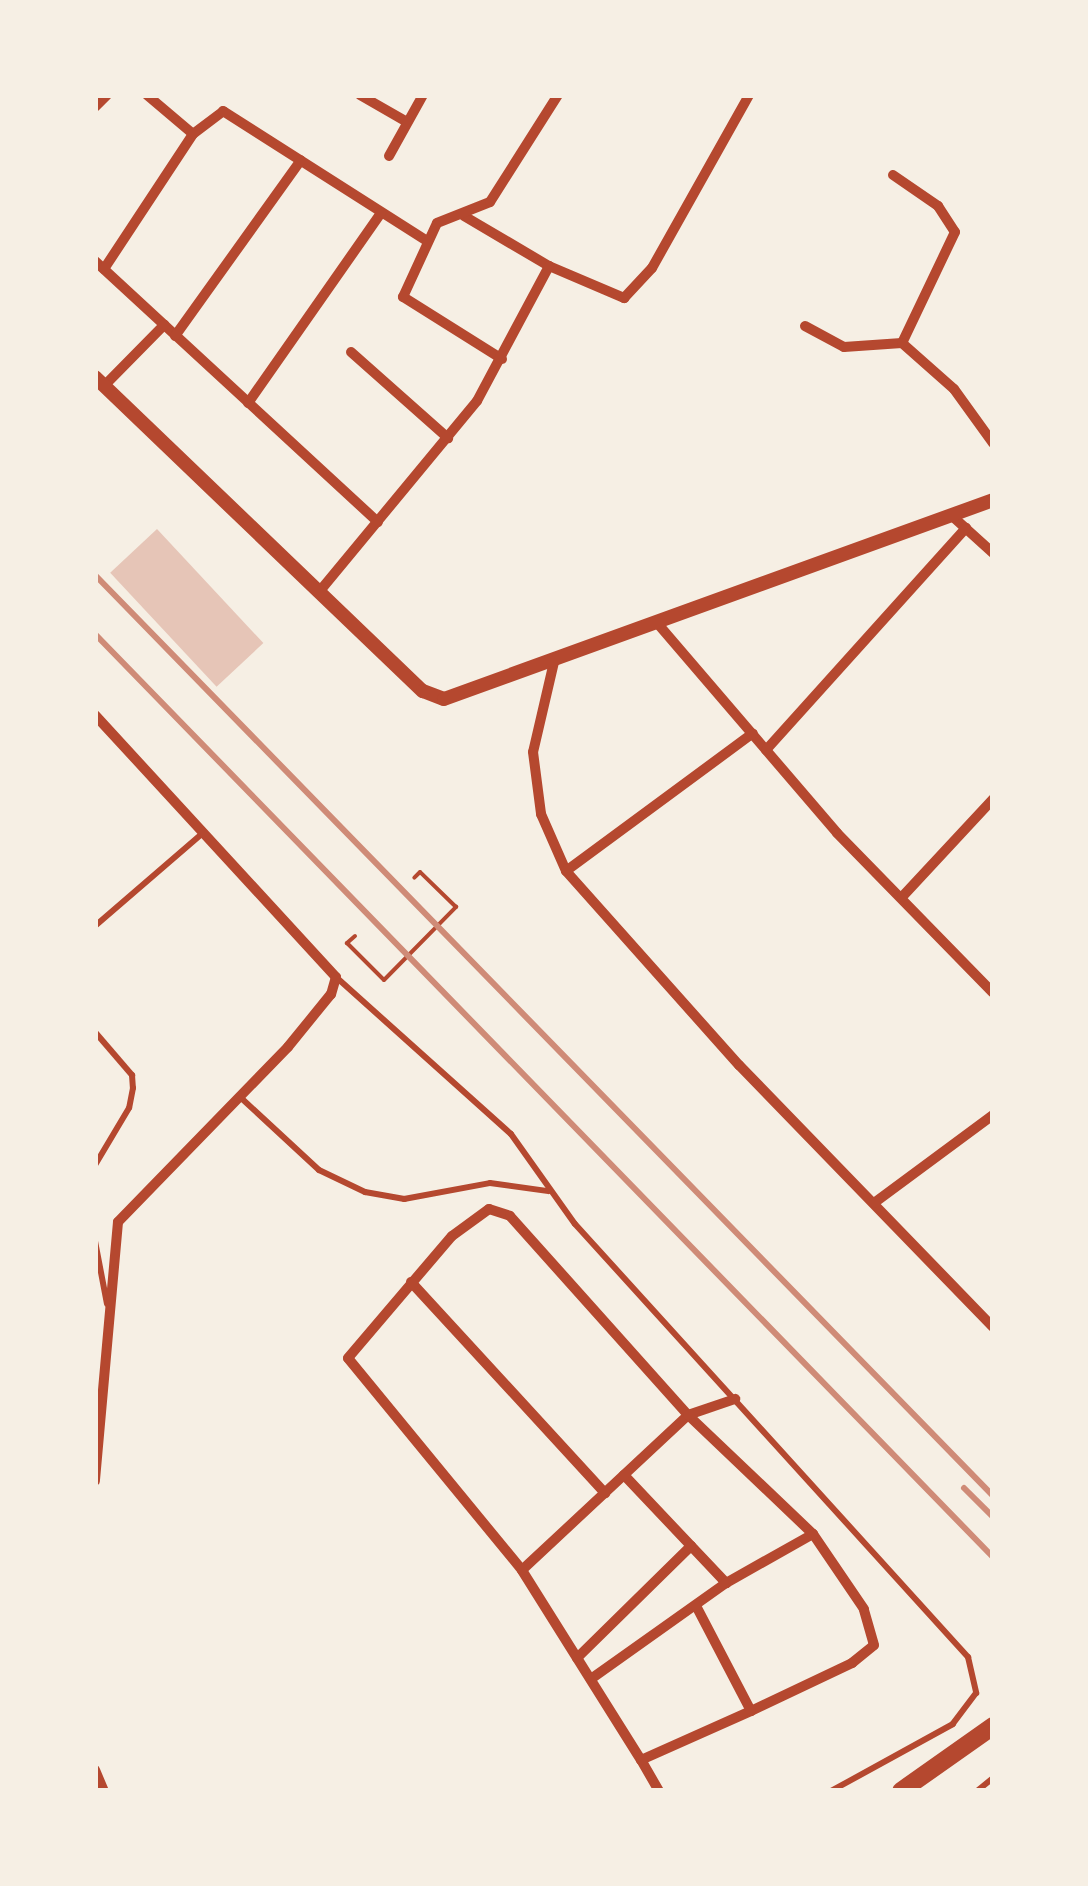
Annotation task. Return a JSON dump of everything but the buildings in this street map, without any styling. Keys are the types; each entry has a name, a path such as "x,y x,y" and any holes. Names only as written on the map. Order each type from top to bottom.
{"main road":[{"path":"901,1791 993,1726"}],"street":[{"path":"95,107 107,95"},
{"path":"147,95 193,134"},
{"path":"360,95 407,122"},
{"path":"389,156 423,95"},
{"path":"502,360 404,297 437,222 464,216 490,202 558,95"},
{"path":"464,216 549,266 606,294 624,298 636,290 749,95"},
{"path":"378,522 99,265 193,134 223,111 426,241"},
{"path":"175,336 302,160"},
{"path":"892,175 938,206 955,232 902,344"},
{"path":"248,403 380,212"},
{"path":"319,592 448,438 502,360 549,266"},
{"path":"164,326 100,382 432,697 458,698 993,500"},
{"path":"806,326 844,348 902,344 954,388 993,443"},
{"path":"351,352 448,438"},
{"path":"951,515 993,553"},
{"path":"766,750 966,528"},
{"path":"658,624 766,750 993,993"},
{"path":"554,662 534,771 541,814 566,871 993,1327"},
{"path":"95,715 336,977 322,1006 118,1222 101,1348 95,1480"},
{"path":"566,871 753,733"},
{"path":"902,896 993,799"},
{"path":"874,1203 993,1115"},
{"path":"642,1760 852,1664 874,1645 864,1609 813,1534 688,1415 510,1216 489,1208 476,1214 352,1348 352,1368 522,1570 659,1791"},
{"path":"411,1282 605,1493"},
{"path":"522,1570 688,1415 735,1398"},
{"path":"624,1475 726,1582"},
{"path":"591,1679 726,1582 813,1534"},
{"path":"577,1658 691,1546"},
{"path":"696,1606 751,1711"},
{"path":"95,1770 104,1791"}],"lane":[{"path":"95,926 205,831"},
{"path":"336,977 486,1108 550,1191 954,1637 977,1676 970,1707 953,1724 831,1791"},
{"path":"95,1032 132,1076 133,1088 129,1108 95,1166"},
{"path":"240,1096 319,1170 365,1192 404,1199 490,1184 550,1191"},
{"path":"95,1241 108,1306"},
{"path":"977,1791 993,1778"}],"path":[{"path":"355,936 347,944 384,980 456,907 420,872 414,878"}],"railway":[{"path":"95,575 993,1496"},
{"path":"95,634 993,1557"},
{"path":"964,1488 993,1517"}]}
